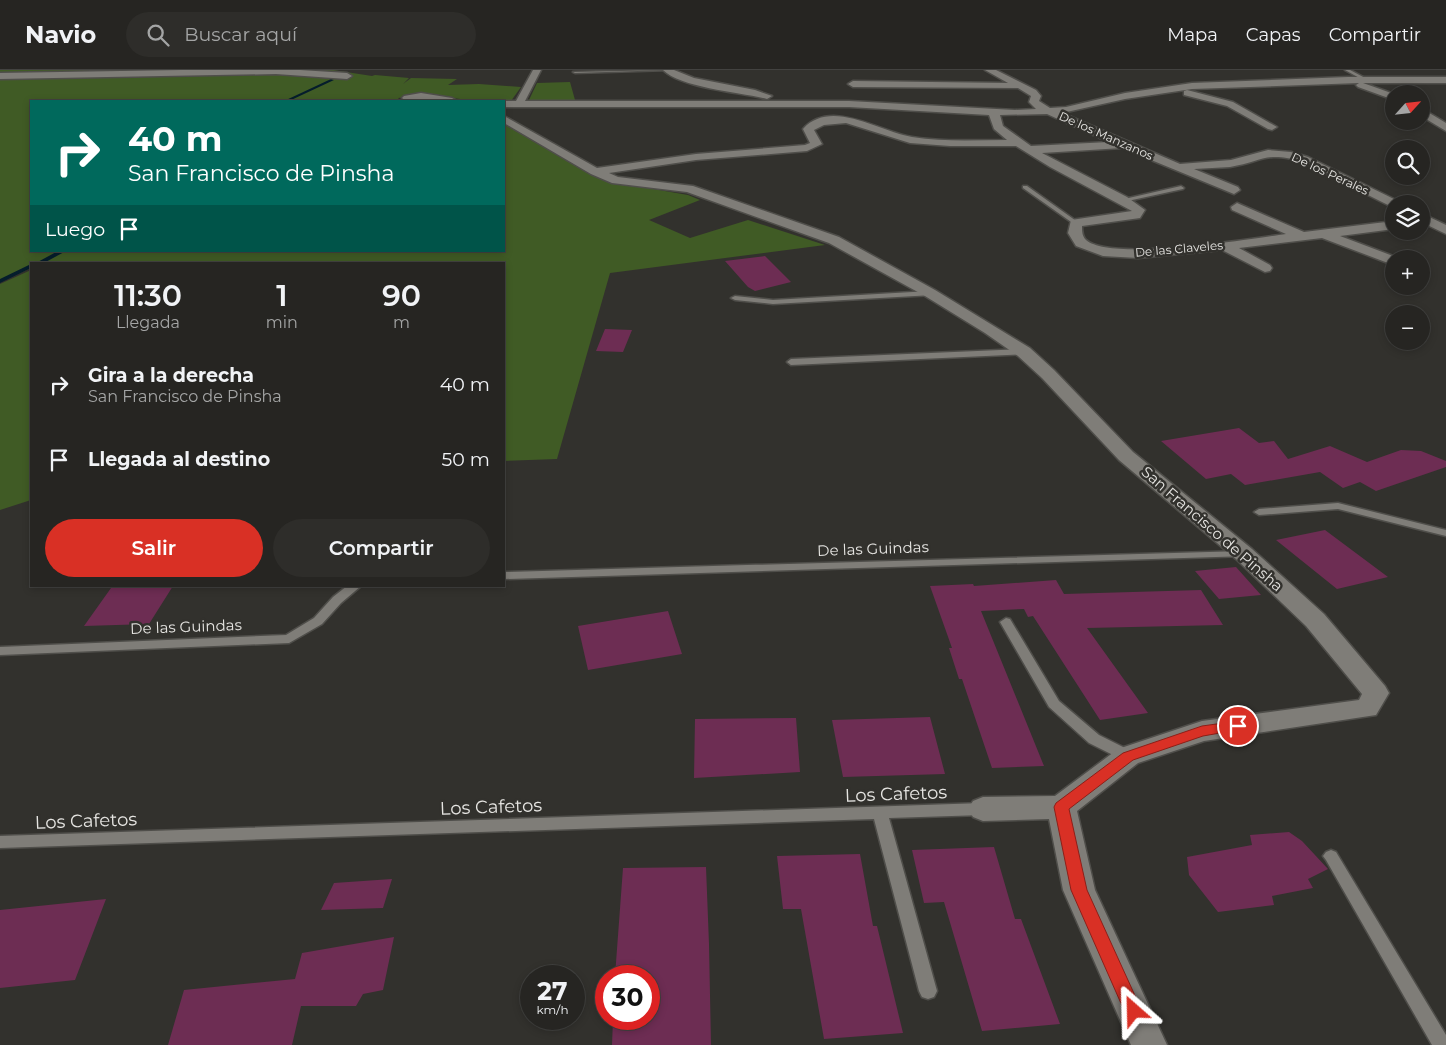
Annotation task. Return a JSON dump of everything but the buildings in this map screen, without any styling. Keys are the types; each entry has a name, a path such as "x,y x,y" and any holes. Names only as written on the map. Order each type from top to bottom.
{"street":[{"path":"519,104 537,70"},
{"path":"667,70 692,80 748,90 794,103"},
{"name":"De los Manzanos","path":"990,70 1033,92 1036,96 1034,102 1038,106 1175,167 1234,190"},
{"path":"0,76 276,71 347,76"},
{"path":"505,104 874,104 994,113 1066,110 1169,88 1347,75 1365,80 1446,80"},
{"path":"1347,75 1385,93"},
{"path":"853,84 1022,86"},
{"path":"1169,88 1230,104 1272,128"},
{"path":"411,99 425,96 447,100"},
{"path":"994,113 998,127 1023,146 1054,165 1139,210 1135,215 1076,223"},
{"path":"1430,117 1446,128"},
{"name":"San Francisco de Pinsha","path":"505,120 595,172 616,180 688,189 834,240 930,292 1024,352 1048,374 1126,456 1244,554 1315,620 1376,693 1367,708 1202,731 1128,756 1061,807"},
{"path":"595,172 696,157 807,148 816,144 808,129 816,124 836,120 855,121 910,140 1023,146 1124,145"},
{"path":"1047,125 1077,123"},
{"path":"998,127 1018,126"},
{"name":"De los Perales","path":"1175,167 1231,163 1268,153 1287,154 1304,160 1385,200"},
{"path":"1237,207 1301,236"},
{"name":"De las Claveles","path":"1076,223 1075,233 1081,243 1103,252 1138,254 1224,246 1385,226"},
{"path":"1430,223 1446,230"},
{"path":"1322,234 1385,257"},
{"path":"1224,246 1265,268"},
{"path":"983,810 1061,807 1079,890 1149,1045"}],"lane":[{"path":"575,72 667,70"},
{"path":"1025,186 1076,223"},
{"path":"1123,200 1181,188"},
{"path":"735,298 773,302 930,292"},
{"path":"791,362 1024,352"},
{"path":"1259,512 1338,506 1446,532"},
{"name":"De las Guindas","path":"505,576 1244,554"},
{"name":"De las Guindas","path":"0,651 289,639 318,622 337,600 354,587"},
{"path":"1006,622 1054,704 1094,739 1128,756"},
{"name":"Los Cafetos","path":"0,842 983,810"},
{"path":"880,814 928,991"},
{"path":"1331,856 1442,1045"}],"green space":[{"path":"0,70 333,70 372,76 409,78 403,84 411,78 457,79 448,85 479,84 521,87 511,101 460,99 430,95 398,98 400,100 30,100 30,252 505,252 505,123 613,182 688,195 700,200 649,220 690,238 748,220 825,245 610,273 557,459 505,461 505,262 46,262 47,261 30,262 30,268 0,282"},
{"path":"570,82 575,100 529,100 537,83"},
{"path":"30,270 30,500 0,510 0,284"}],"waterway":[{"path":"288,100 332,80"},
{"path":"41,262 61,252"},
{"path":"0,281 30,266"}],"route":[{"path":"1134,1011 1079,890 1061,807 1128,756 1202,731 1238,726"}]}
